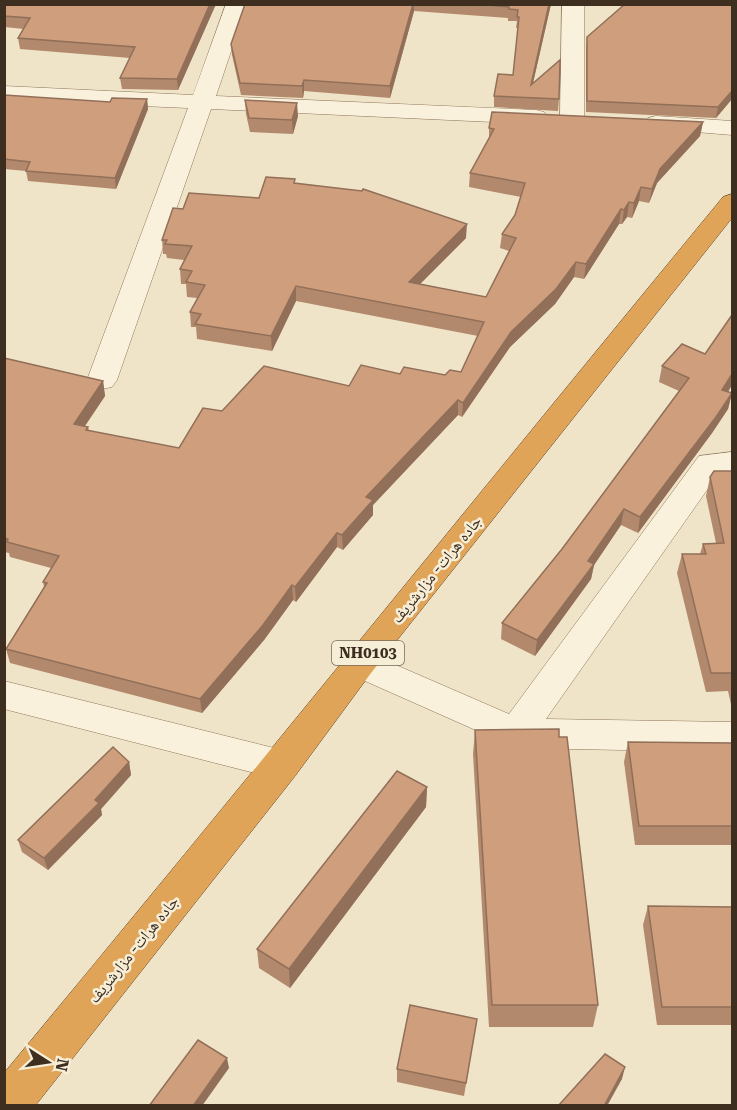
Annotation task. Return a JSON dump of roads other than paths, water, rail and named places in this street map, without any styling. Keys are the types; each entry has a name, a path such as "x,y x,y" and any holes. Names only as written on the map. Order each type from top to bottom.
{"highway":[{"name":"جاده هرات- مزارشریف","path":"6,1106 282,765 359,663 732,202"}],"street":[{"path":"102,380 237,4"},
{"path":"4,93 203,104 584,119 573,4"},
{"path":"629,122 732,128"},
{"path":"516,733 710,463 732,462"},
{"path":"359,663 516,733 732,736"},
{"path":"4,694 282,765"}]}
